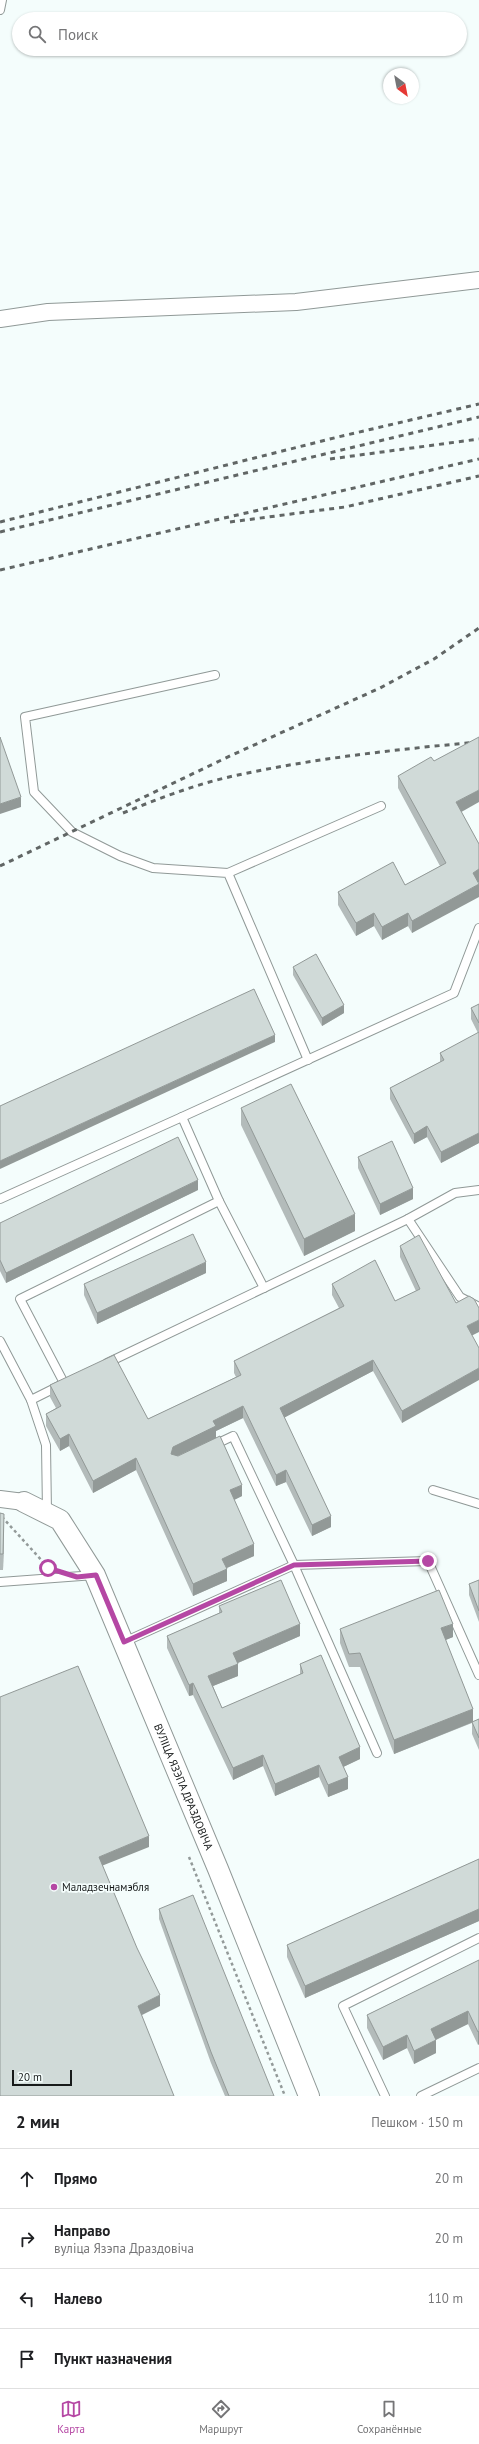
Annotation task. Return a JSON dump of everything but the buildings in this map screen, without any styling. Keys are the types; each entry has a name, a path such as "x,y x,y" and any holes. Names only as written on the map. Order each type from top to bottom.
{"street":[{"path":"0,319 48,312 296,302 479,280"},
{"path":"0,1499 24,1502"},
{"name":"ВУЛІЦА ЯЗЭПА ДРАЗДОВІЧА","path":"24,1502 60,1520 96,1575 309,2096"}],"lane":[{"path":"0,10 2,0"},
{"path":"215,675 25,717 34,792 72,832 120,856 153,868 228,873 381,806"},
{"path":"228,873 308,1060"},
{"path":"0,1199 454,993 479,928"},
{"path":"182,1117 219,1201 264,1288"},
{"path":"100,1366 408,1219 455,1193 479,1190"},
{"path":"31,1400 68,1382 20,1299 219,1201"},
{"path":"408,1219 460,1296 479,1307"},
{"path":"0,1341 31,1400 46,1445 47,1514"},
{"path":"204,1450 233,1436 294,1565 377,1753"},
{"path":"433,1490 479,1504"},
{"path":"124,1642 294,1565 428,1561 479,1675"},
{"path":"0,1582 96,1575"},
{"path":"385,2096 343,2006 479,1938"},
{"path":"421,2096 479,2068"}],"path":[{"path":"0,1515 48,1568"}],"railway":[{"path":"0,522 338,437 479,404"},
{"path":"0,532 479,417"},
{"path":"330,459 479,439"},
{"path":"0,570 479,459"},
{"path":"230,522 345,507 479,476"},
{"path":"0,866 232,755 380,688 434,659 479,628"},
{"path":"123,813 165,796 223,778 268,769 358,755 479,742"}],"place":[{"name":"Маладзечнамэбля","path":"54,1887"}],"route":[{"path":"48,1568 77,1577 96,1575 124,1642 294,1565 428,1561"}]}
